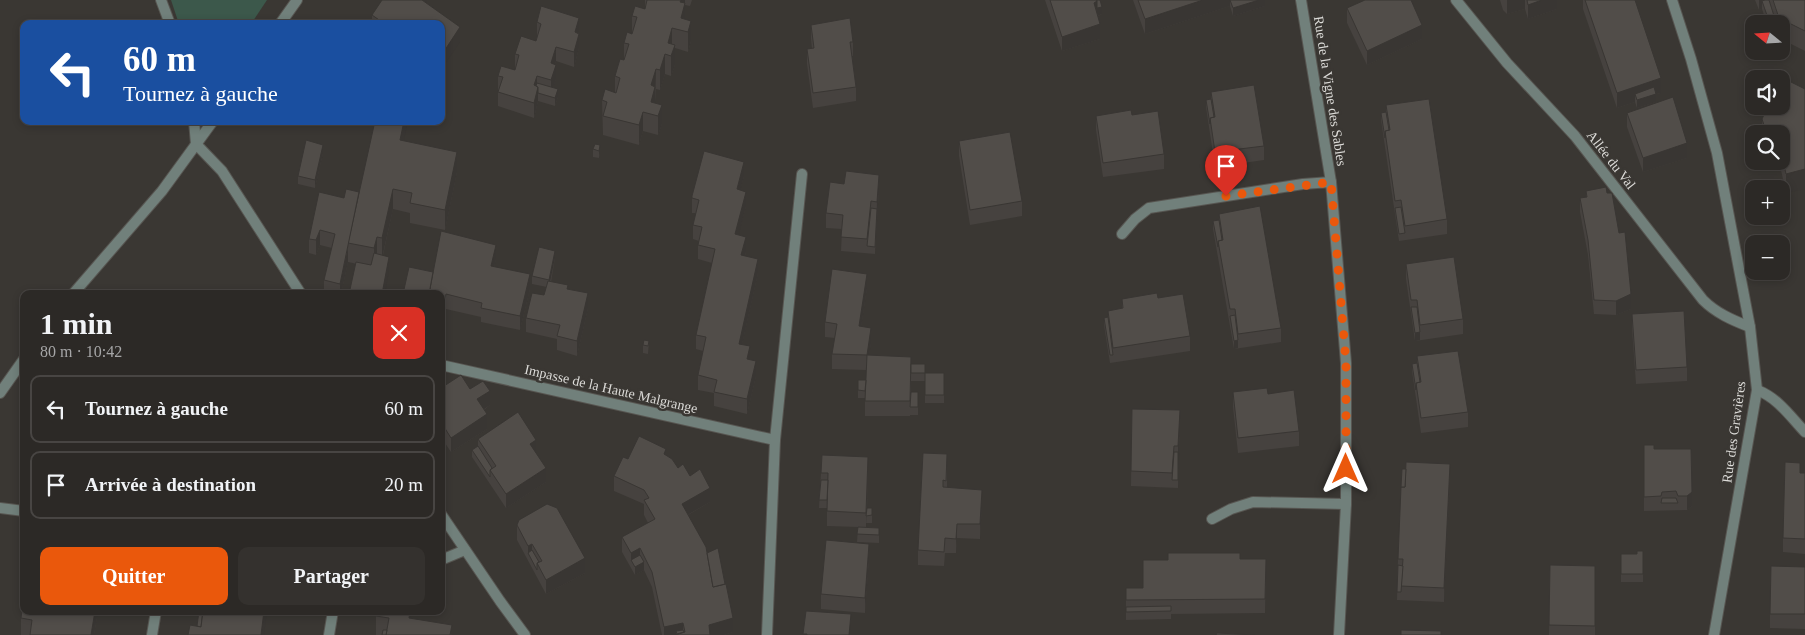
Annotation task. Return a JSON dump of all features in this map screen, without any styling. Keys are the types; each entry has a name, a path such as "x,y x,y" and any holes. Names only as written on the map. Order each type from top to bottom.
{"street":[{"path":"161,0 168,20"},
{"path":"283,20 297,0"},
{"name":"Rue de la Vigne des Sables","path":"1301,0 1331,182 1346,363 1346,504 1339,635"},
{"name":"Allée du Val","path":"1456,0 1507,63 1575,136 1702,300 1712,309 1733,321 1750,327"},
{"name":"Rue des Gravières","path":"1672,0 1717,152 1750,327 1757,390 1714,635"},
{"path":"194,125 196,144 222,172 298,290"},
{"path":"76,290 162,191 209,125"},
{"path":"767,635 775,440 802,174"},
{"path":"1122,234 1135,219 1149,208 1303,184 1331,182"},
{"path":"0,393 20,365"},
{"name":"Impasse de la Haute Malgrange","path":"445,366 775,440"},
{"path":"1757,390 1768,394 1805,432"},
{"path":"1212,519 1231,509 1253,502 1346,504"},
{"path":"0,508 20,510"},
{"path":"445,520 525,635"},
{"path":"445,558 465,550"},
{"path":"152,635 155,615"},
{"path":"329,635 332,615"}],"green space":[{"path":"171,0 267,0 254,20 178,20"}],"building":[{"path":"382,0 422,0 460,27 445,50 445,20 379,20 372,15"},
{"path":"647,0 681,0 680,2 685,3 681,18 691,21 688,32 672,28 668,43 675,45 671,56 665,54 660,70 656,69 651,85 655,87 651,102 662,105 658,116 643,112 639,125 603,116 607,102 602,100 605,89 616,93 620,78 615,76 620,59 624,60 629,44 624,43 627,32 632,34 637,17 632,16 635,6 645,9"},
{"path":"1050,0 1097,0 1094,3 1100,24 1062,37"},
{"path":"1097,0 1100,0 1102,7 1097,8"},
{"path":"1138,0 1203,0 1145,19"},
{"path":"1230,0 1259,0 1233,8"},
{"path":"1365,0 1411,0 1422,25 1367,51 1347,8"},
{"path":"1527,0 1542,0 1528,5"},
{"path":"1585,0 1635,0 1661,78 1617,93"},
{"path":"1769,0 1774,15 1767,15 1762,1"},
{"path":"1773,0 1805,0 1805,31 1790,24 1790,15 1778,15"},
{"path":"541,6 579,18 575,32 579,34 574,52 556,47 551,63 556,65 551,80 537,76 534,85 538,87 534,103 498,92 503,77 498,76 501,66 515,70 519,55 515,54 521,36 536,41 541,24 537,22"},
{"path":"850,18 853,42 850,42 856,87 813,93 807,49 814,48 811,25"},
{"path":"1790,82 1805,89 1805,169 1786,174 1785,170 1790,170 1790,125 1764,125 1762,119 1764,115 1790,115"},
{"path":"537,83 558,89 555,98 538,93"},
{"path":"1254,85 1264,146 1215,152 1210,118 1215,117 1211,92"},
{"path":"1654,87 1656,94 1637,100 1635,94"},
{"path":"1673,97 1687,143 1643,158 1627,113"},
{"path":"1211,99 1214,117 1210,118 1210,124 1206,100"},
{"path":"1429,99 1447,219 1405,226 1401,200 1395,201 1385,131 1390,130 1386,105"},
{"path":"1131,110 1132,115 1158,111 1164,154 1103,163 1096,116"},
{"path":"1386,112 1389,130 1385,131 1385,138 1381,113"},
{"path":"374,125 403,125 400,140 457,152 445,210 410,203 412,193 393,189 382,238 377,237 374,248 348,243"},
{"path":"1010,132 1022,201 970,210 959,141"},
{"path":"306,140 323,145 315,180 298,176"},
{"path":"595,144 600,145 599,151 593,149"},
{"path":"704,151 744,162 737,189 746,192 735,234 746,237 741,255 758,259 739,344 750,346 747,359 756,361 747,399 714,392 717,380 698,375 706,337 696,335 715,249 698,245 702,227 693,225 699,200 692,198 692,196"},
{"path":"846,171 879,175 877,202 871,201 867,239 841,237 843,215 826,213 830,182 844,184"},
{"path":"1606,187 1607,193 1612,193 1619,233 1625,232 1631,294 1616,301 1594,300 1588,240 1580,198 1587,197 1586,191"},
{"path":"346,189 359,192 340,284 324,280 335,234 320,230 316,240 309,239 319,192 344,198"},
{"path":"1260,206 1281,328 1238,334 1235,309 1230,309 1218,241 1223,240 1219,214"},
{"path":"1401,207 1405,233 1399,234 1395,208"},
{"path":"871,208 877,209 875,247 867,246"},
{"path":"1219,220 1222,240 1218,241 1218,247 1213,221"},
{"path":"441,231 496,245 491,266 530,274 520,316 481,308 482,303 446,294 445,300 445,290 430,290"},
{"path":"539,247 555,251 549,280 532,276"},
{"path":"374,253 389,257 383,290 350,290 356,262 371,265"},
{"path":"1454,257 1463,319 1420,325 1417,300 1411,300 1406,264"},
{"path":"409,267 433,272 430,290 404,290"},
{"path":"832,269 867,274 859,326 871,328 867,355 832,354 837,324 825,322"},
{"path":"548,281 568,285 567,289 588,293 577,341 557,336 560,325 526,318 532,293 544,295"},
{"path":"1157,293 1158,298 1183,294 1190,336 1113,348 1108,311 1123,308 1122,299"},
{"path":"1411,307 1417,307 1420,332 1415,333"},
{"path":"1683,311 1642,314 1642,313"},
{"path":"1684,311 1687,367 1636,370 1632,314"},
{"path":"1235,315 1238,340 1234,341 1230,316"},
{"path":"1108,317 1113,355 1110,355 1104,318"},
{"path":"644,340 649,341 648,346 643,345"},
{"path":"1458,351 1468,412 1421,418 1416,383 1421,382 1417,356"},
{"path":"867,355 911,357 910,401 865,401"},
{"path":"1417,363 1420,382 1416,383 1416,390 1412,364"},
{"path":"911,364 925,364 925,373 911,373"},
{"path":"925,373 944,373 944,395 925,395"},
{"path":"461,375 470,389 483,381 490,391 477,399 487,414 451,438 445,428 445,385"},
{"path":"858,380 866,380 865,391 858,390"},
{"path":"1267,388 1268,394 1294,390 1299,431 1238,438 1233,392"},
{"path":"911,392 918,392 918,407 910,407"},
{"path":"1132,409 1180,410 1178,446 1174,446 1172,473 1131,471"},
{"path":"518,412 536,440 530,444 546,468 506,494 490,470 496,466 478,439"},
{"path":"639,436 666,449 664,454 672,459 678,468 683,464 690,476 700,469 710,488 682,504 706,547 713,587 726,584 733,618 709,625 710,635 675,635 685,632 683,623 664,627 652,572 640,548 631,553 622,537 655,519 644,500 649,498 644,490 614,476 623,457 628,459"},
{"path":"1644,445 1654,445 1654,449 1691,449 1692,492 1687,496 1678,496 1676,491 1662,492 1661,496 1644,497"},
{"path":"478,446 492,468 490,470 490,477 472,450"},
{"path":"1174,452 1178,452 1178,480 1172,480"},
{"path":"923,453 947,454 946,481 943,480 943,487 982,490 980,524 957,524 956,539 945,538 944,552 918,550"},
{"path":"822,455 868,457 866,513 827,511 828,473 821,473"},
{"path":"1406,462 1450,464 1444,588 1401,586 1403,559 1398,559 1401,487 1405,487"},
{"path":"1785,462 1800,463 1800,473 1805,473 1805,539 1783,538"},
{"path":"1402,469 1406,469 1405,487 1401,487"},
{"path":"821,480 828,480 827,500 819,500"},
{"path":"1662,498 1676,498 1678,503 1661,503"},
{"path":"547,504 557,508 585,558 546,580 537,563 542,561 532,544 528,546 517,525 519,520"},
{"path":"867,508 872,508 872,515 866,516"},
{"path":"858,527 879,528 879,535 857,534"},
{"path":"826,540 869,544 865,598 821,594"},
{"path":"718,548 725,584 713,587 707,553"},
{"path":"532,550 539,562 537,563 537,570 528,553"},
{"path":"1637,551 1643,551 1643,574 1621,574 1621,554 1637,554"},
{"path":"1168,553 1240,553 1240,559 1266,559 1265,599 1126,600 1126,588 1143,588 1143,560 1168,560"},
{"path":"640,555 644,562 635,567 631,560"},
{"path":"1398,565 1403,566 1401,592 1397,592"},
{"path":"1550,565 1595,566 1595,626 1549,625"},
{"path":"1771,566 1805,567 1805,614 1770,614"},
{"path":"1171,606 1171,611 1126,612 1126,607"},
{"path":"806,611 851,614 849,635 803,634"},
{"path":"21,615 94,615 91,635 30,635 32,620 21,618"},
{"path":"198,615 202,615 201,627 197,626"},
{"path":"202,615 264,615 261,635 188,635 190,625 201,627"},
{"path":"409,615 409,618 452,625 450,635 386,635 389,618 376,616"},
{"path":"383,630 387,630 386,635 382,635"},
{"path":"683,630 684,632 677,634 676,631"},
{"path":"1401,630 1441,631 1441,635 1401,635"},
{"path":"1217,633 1255,635 1216,635"}],"route":[{"path":"1226,196 1303,184 1331,182 1346,363 1346,469"}]}
